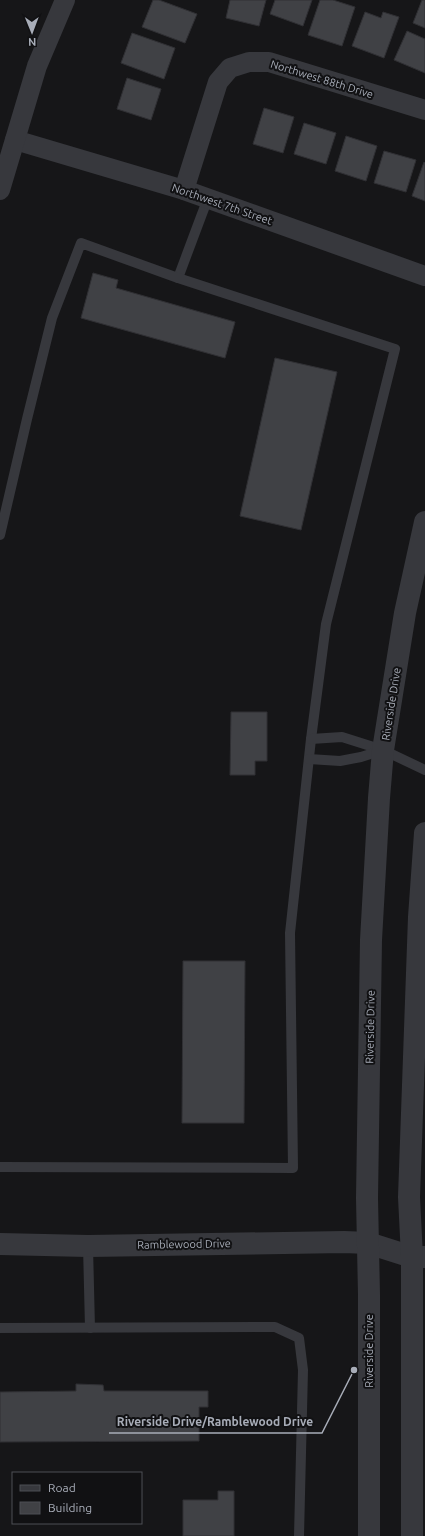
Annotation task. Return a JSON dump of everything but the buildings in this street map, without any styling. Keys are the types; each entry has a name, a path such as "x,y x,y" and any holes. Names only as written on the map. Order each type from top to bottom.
{"street":[{"path":"0,190 37,66 66,0"},
{"name":"Northwest 88th Drive","path":"184,190 218,82 230,68 249,62 269,62 425,110"},
{"name":"Northwest 7th Street","path":"16,140 184,190 425,276"},
{"name":"Riverside Drive","path":"369,1536 368,1243 371,940 383,750 405,613 425,522"},
{"path":"412,1536 418,1227 409,1197 419,916 425,833"},
{"name":"Ramblewood Drive","path":"368,1243 418,1227"},
{"name":"Ramblewood Drive","path":"0,1244 88,1246 344,1242 368,1243 418,1257"}],"lane":[{"path":"178,278 208,198"},
{"path":"0,535 52,318 81,243 178,278 396,349 326,624 311,739 290,933 293,1168 0,1167"},
{"path":"311,739 342,737 383,750 425,770"},
{"path":"309,759 340,762 383,750"},
{"path":"88,1246 90,1328"},
{"path":"0,1328 275,1326 299,1338 303,1370 299,1536"}],"place":[{"name":"Riverside Drive/Ramblewood Drive","path":"354,1370"}]}
